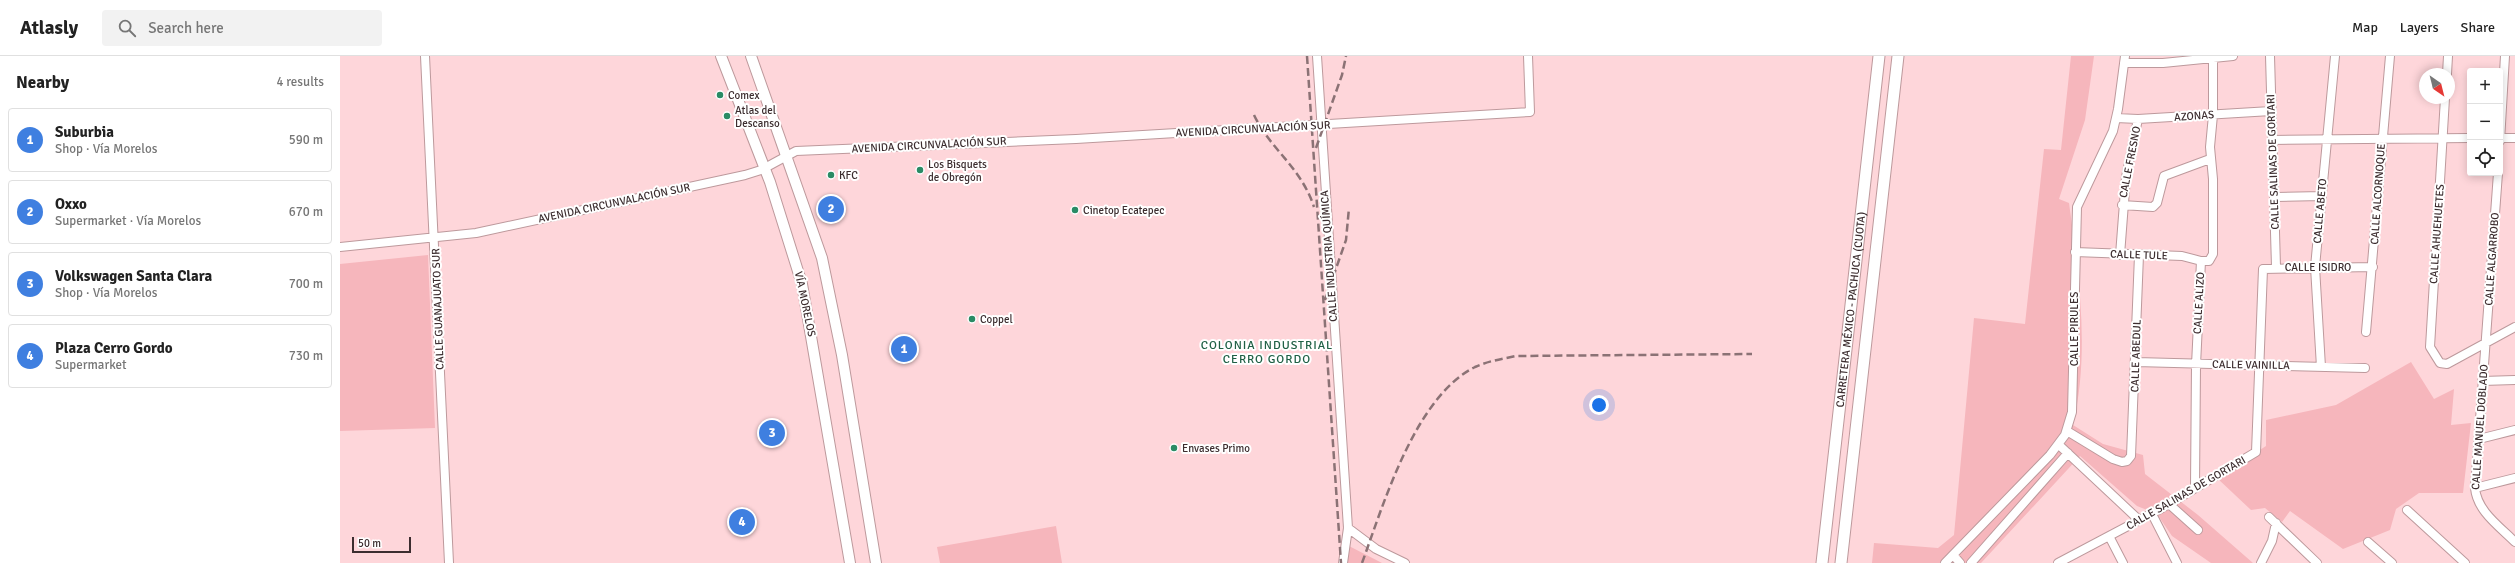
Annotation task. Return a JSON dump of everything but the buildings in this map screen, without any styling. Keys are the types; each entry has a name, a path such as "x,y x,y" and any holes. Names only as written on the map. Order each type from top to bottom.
{"highway":[{"name":"CARRETERA MÉXICO - PACHUCA (CUOTA)","path":"1822,563 1879,56"},
{"name":"CARRETERA MÉXICO - PACHUCA (CUOTA)","path":"1841,563 1898,56"}],"main road":[{"name":"VÍA MORELOS","path":"721,56 764,168 791,248 807,307 850,563"},
{"path":"750,56 817,239 827,278 842,355 876,563"}],"street":[{"name":"CALLE GUANAJUATO SUR","path":"425,56 435,239 449,563"},
{"name":"CALLE INDUSTRIA QUÍMICA","path":"1317,56 1348,528 1343,563"},
{"name":"AVENIDA CIRCUNVALACIÓN SUR","path":"340,247 435,239 496,229 745,175 764,168 785,155 796,151 1321,125 1530,112 1528,56"},
{"path":"2125,60 2233,56"},
{"name":"CALLE SALINAS DE GORTARI","path":"2270,56 2276,267"},
{"name":"CALLE ABETO","path":"2320,367 2316,267 2335,56"},
{"name":"CALLE ALCORNOQUE","path":"2366,332 2373,266 2382,138 2390,56"},
{"path":"2447,68 2448,56"},
{"path":"2502,104 2505,56"},
{"name":"CALLE ALIZO","path":"2195,487 2196,365 2201,261 2209,261 2213,254 2213,179 2210,159 2213,115 2213,57"},
{"name":"CALLE PIRULES","path":"1945,563 2059,445 2067,431 2071,418 2073,396 2075,252 2079,202 2109,139 2116,118 2125,60"},
{"name":"CALLE AHUEHUETES","path":"2445,104 2429,342 2432,351 2443,364 2450,363 2486,344"},
{"name":"AZONAS","path":"2116,118 2138,119 2271,111"},
{"name":"CALLE FRESNO","path":"2120,254 2122,206 2138,119"},
{"path":"2272,140 2327,138 2467,138"},
{"path":"2503,139 2515,138"},
{"name":"CALLE FRESNO","path":"2122,206 2153,207 2157,203 2164,176 2210,159"},
{"name":"CALLE ALGARROBO","path":"2486,344 2498,176"},
{"path":"2274,197 2322,196"},
{"name":"CALLE TULE","path":"2075,252 2189,257 2201,261"},
{"name":"CALLE ABEDUL","path":"2067,431 2117,461 2127,461 2131,456 2136,362 2139,255"},
{"name":"CALLE ISIDRO","path":"2263,269 2276,267 2373,266"},
{"name":"CALLE SALINAS DE GORTARI","path":"2058,563 2069,561 2109,536 2152,514 2256,452 2263,269"},
{"path":"2486,344 2515,327"},
{"name":"CALLE MANUEL DOBLADO","path":"2486,344 2482,381 2476,488 2479,504 2515,542"},
{"name":"CALLE VAINILLA","path":"2136,362 2196,365 2365,368"},
{"path":"2482,381 2515,380"},
{"path":"2479,439 2515,430"},
{"path":"2059,445 2139,520"},
{"path":"1971,563 2068,453"},
{"path":"2476,488 2515,478"},
{"path":"2169,504 2198,530"},
{"path":"2407,510 2466,563"},
{"path":"2152,514 2178,563"},
{"path":"2269,517 2317,563"},
{"path":"2261,563 2272,542 2276,523"},
{"path":"1348,528 1380,552 1405,563"},
{"path":"2506,533 2515,530"},
{"path":"2109,536 2123,563"},
{"path":"2368,542 2392,563"},
{"path":"1953,555 1960,563"}],"shaded area":[{"path":"2071,56 2094,56 2085,120 2059,199 2069,203 2081,314 2081,370 2073,425 2103,444 2143,455 2145,474 2198,515 2253,563 2211,563 2172,536 2157,514 2137,506 2080,456 1981,563 1872,563 1874,543 1938,548 1954,535 1974,318 2025,324 2044,149 2061,150"},
{"path":"428,255 435,428 340,431 340,264"},
{"path":"2411,362 2434,399 2454,389 2451,425 2471,423 2463,493 2419,493 2396,509 2390,530 2343,549 2290,511 2282,522 2265,508 2251,510 2217,478 2266,446 2266,420 2336,405"},
{"path":"1056,526 1062,563 940,563 937,547"},
{"path":"1349,546 1382,563 1344,563"}],"railway":[{"path":"1307,56 1341,563"},
{"path":"1316,148 1342,75 1346,56"},
{"path":"1254,115 1268,138 1294,169 1308,193 1314,207"},
{"path":"1325,300 1346,240 1349,208"},
{"path":"1362,563 1380,511 1404,454 1419,426 1435,402 1454,382 1475,367 1516,356 1752,354"}],"place":[{"name":"Comex","path":"720,95"},
{"name":"Atlas del Descanso","path":"727,116"},
{"name":"Los Bisquets de Obregón","path":"920,170"},
{"name":"KFC","path":"831,175"},
{"name":"Oxxo","path":"831,209"},
{"name":"Cinetop Ecatepec","path":"1075,210"},
{"name":"Coppel","path":"972,319"},
{"name":"Suburbia","path":"904,349"},
{"name":"Volkswagen Santa Clara","path":"772,433"},
{"name":"Envases Primo","path":"1174,448"},
{"name":"Plaza Cerro Gordo","path":"742,522"}],"district":[{"name":"COLONIA INDUSTRIAL CERRO GORDO","path":"1267,352"}]}
